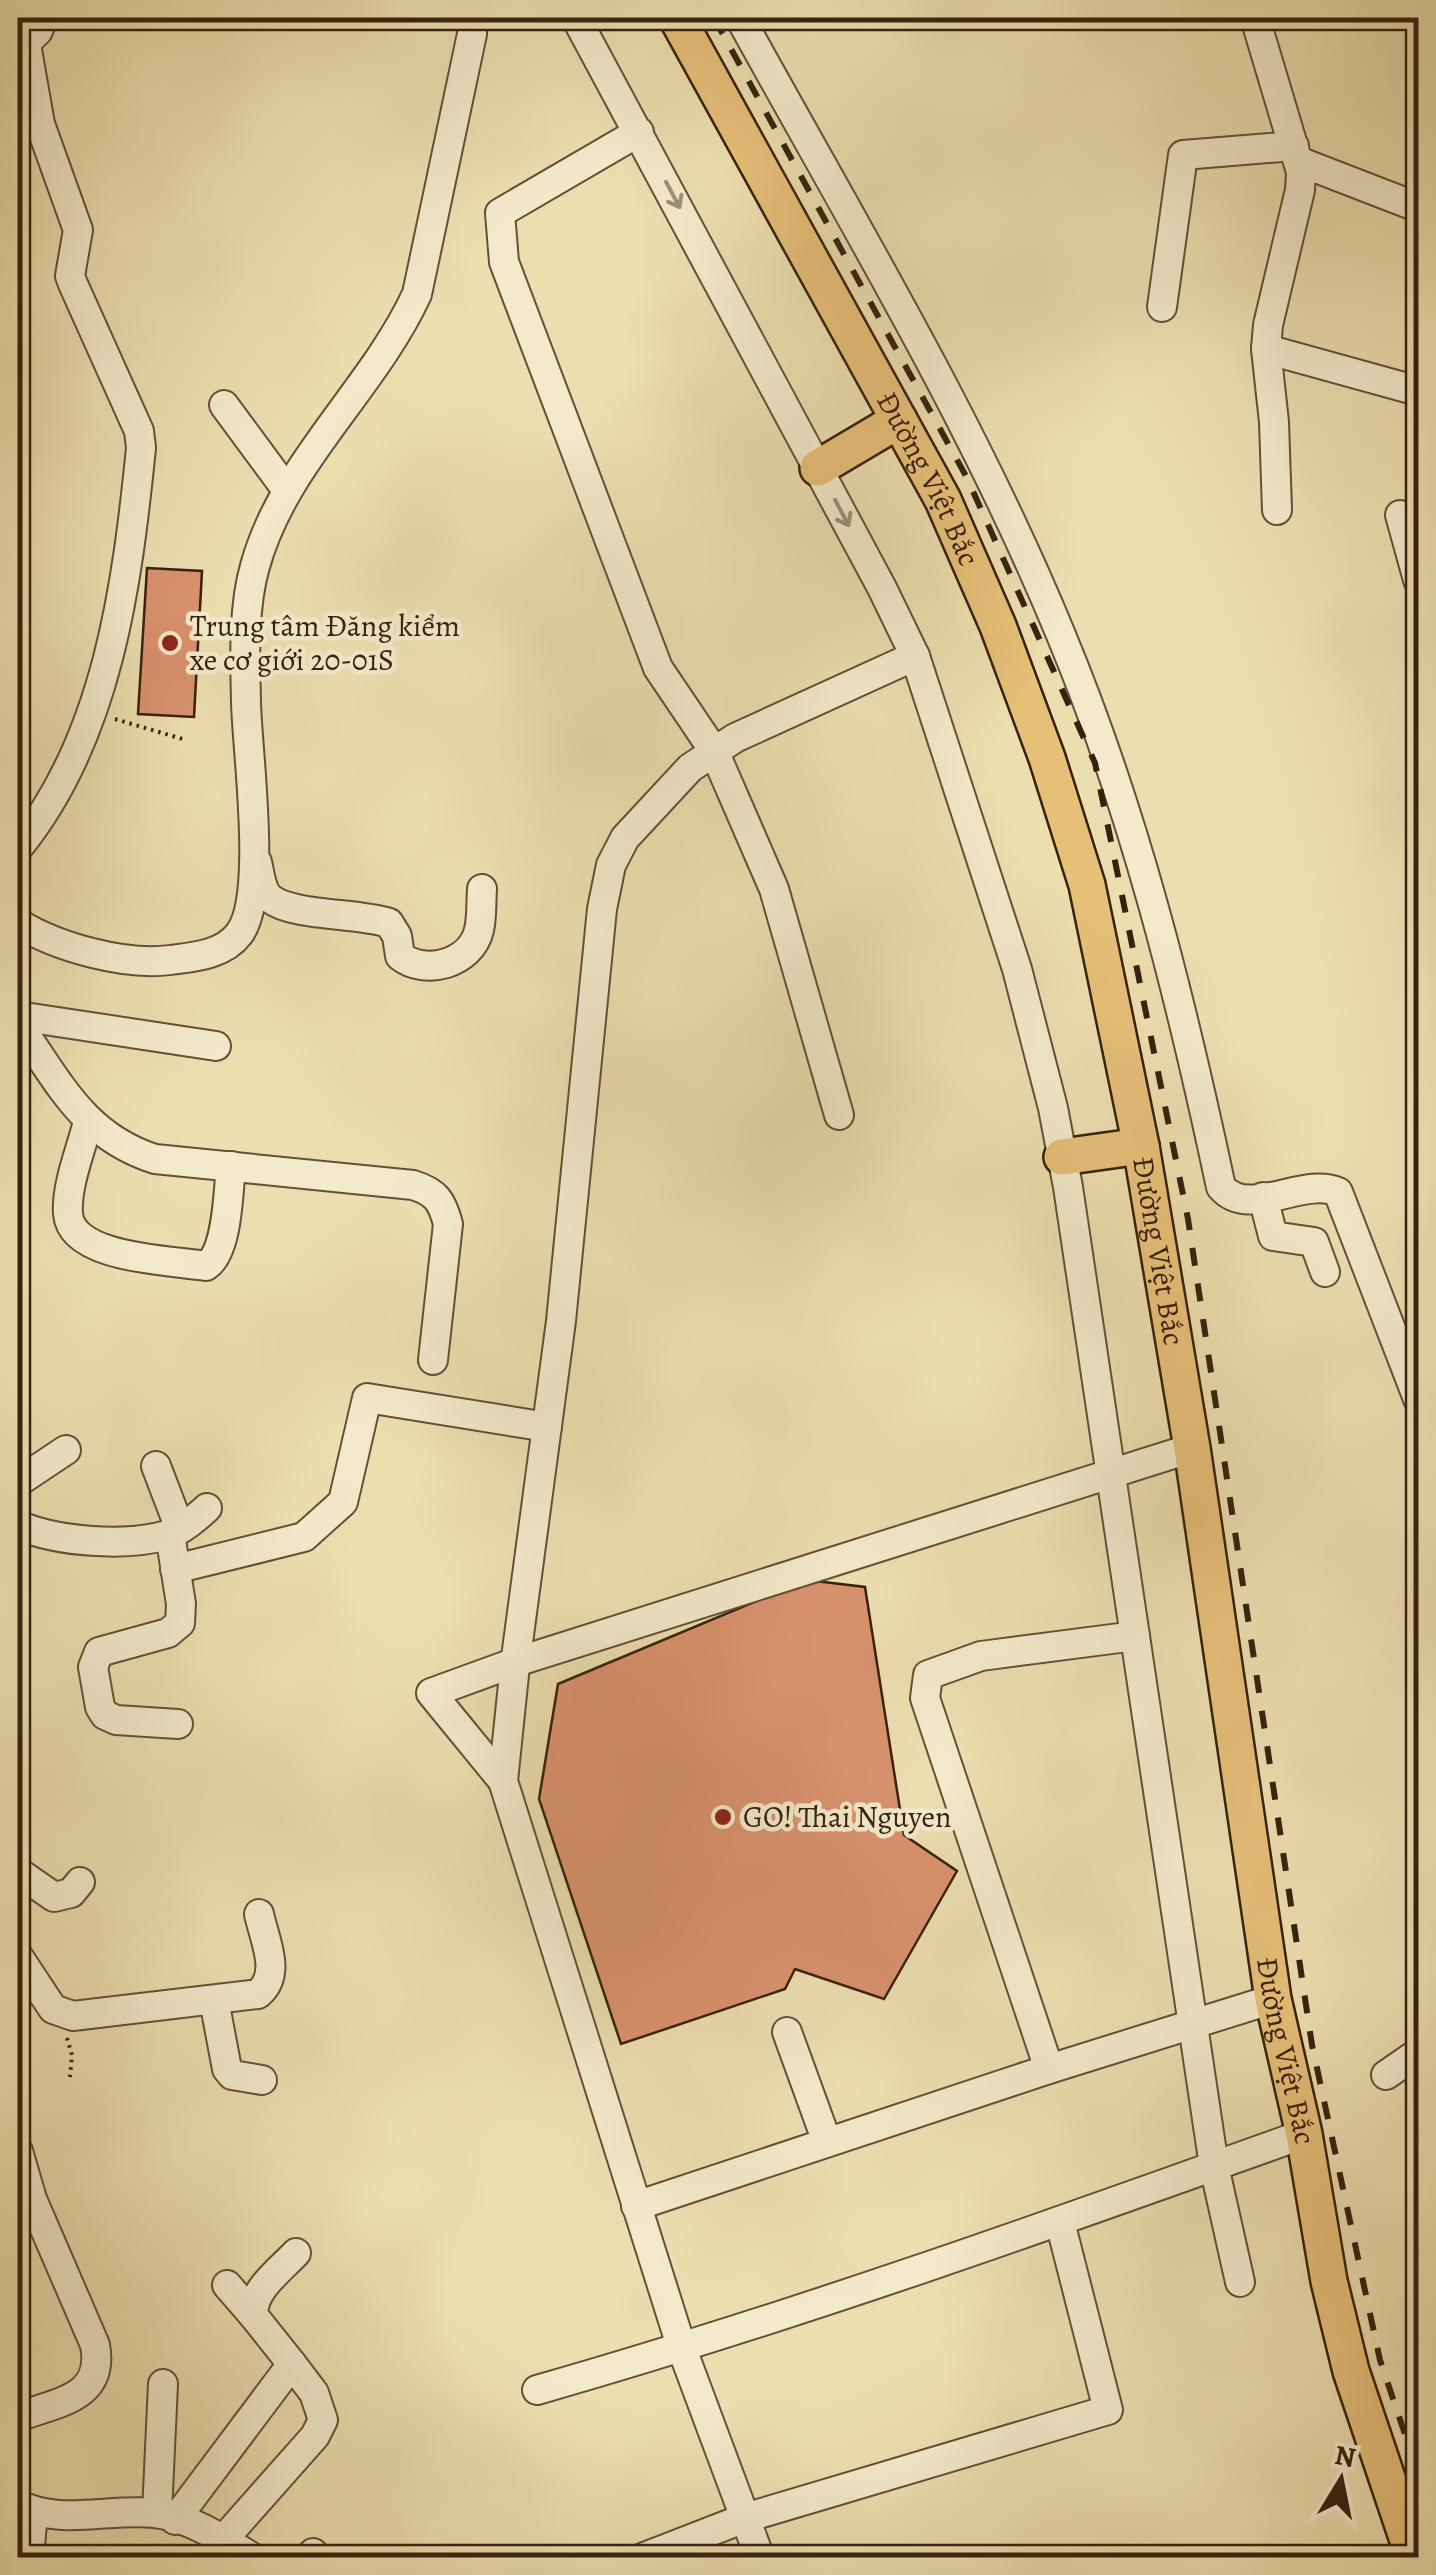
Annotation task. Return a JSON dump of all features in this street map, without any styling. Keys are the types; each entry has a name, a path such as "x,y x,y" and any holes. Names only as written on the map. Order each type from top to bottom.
{"main road":[{"name":"Đường Việt Bắc","path":"677,18 943,500 998,626 1047,758 1087,884 1141,1146 1192,1448 1273,1999 1304,2134 1329,2282 1351,2371 1414,2558"},
{"path":"818,468 899,420"},
{"path":"1062,1157 1141,1146"}],"street":[{"path":"21,839 71,764 91,712 113,638 131,550 141,448 139,431 122,389 70,276 78,230 40,124 22,47 38,31 43,18"},
{"path":"18,922 54,941 88,951 160,962 197,957 224,948 241,932 250,896 254,851 246,700 248,589 286,489 371,373 417,294 472,34 472,18"},
{"path":"576,18 915,656 1017,969 1062,1157 1214,2166 1240,2282"},
{"path":"740,18 965,428 1061,634 1110,761 1152,900 1192,1050 1222,1187 1236,1199 1325,1187 1338,1192 1418,1399"},
{"path":"1255,18 1296,154 1300,190 1268,324 1266,350 1278,510"},
{"path":"639,132 500,213 504,262 658,668 714,751 774,889 839,1116"},
{"path":"1162,307 1184,155 1188,152 1296,154 1417,206"},
{"path":"1266,350 1418,391"},
{"path":"224,406 286,489"},
{"path":"1400,515 1418,580"},
{"path":"503,1782 561,1321 602,908 611,865 625,838 690,768 714,751 915,656"},
{"path":"254,851 270,899 296,908 389,924 397,936 400,956 411,964 431,966 457,960 464,953 479,933 482,889"},
{"path":"18,1016 216,1046"},
{"path":"18,1024 88,1122 112,1142 155,1159 413,1184 431,1190 442,1203 448,1224 433,1360"},
{"path":"88,1122 68,1200 68,1218 74,1234 111,1252 206,1266 216,1260 231,1166"},
{"path":"1263,1198 1273,1236 1314,1242 1326,1272"},
{"path":"176,1569 304,1537 343,1502 367,1398 547,1427"},
{"path":"760,2558 682,2349 503,1782 431,1693 516,1662 1192,1448"},
{"path":"18,1482 66,1450"},
{"path":"156,1466 175,1531 181,1616 176,1630 100,1652 93,1667 105,1714 116,1720 178,1724"},
{"path":"18,1525 54,1538 73,1540 175,1531 206,1508"},
{"path":"1049,2069 925,1698 928,1675 981,1656 1135,1636"},
{"path":"18,1872 54,1896 72,1893 80,1882"},
{"path":"18,1956 53,2009 73,2016 258,1994 268,1986 272,1974 260,1914"},
{"path":"636,2206 1273,1999"},
{"path":"214,2000 227,2069 232,2075 262,2080"},
{"path":"787,2032 827,2142"},
{"path":"1386,2075 1418,2053"},
{"path":"537,2390 682,2349 1060,2222 1304,2134"},
{"path":"18,2150 25,2202 95,2346 98,2361 97,2376 87,2388 18,2416"},
{"path":"642,2558 745,2518 1108,2410 1060,2222"},
{"path":"253,2315 255,2296 296,2253"},
{"path":"223,2540 315,2436 324,2420 314,2393 227,2285"},
{"path":"166,2516 292,2364"},
{"path":"163,2384 166,2516"},
{"path":"29,2558 25,2508 166,2516 223,2540 253,2558"}],"path":[{"path":"91,712 186,740"},
{"path":"61,2014 72,2055 70,2076"}],"building":[{"name":"Trung tâm Đăng kiểm xe cơ giới 20-01S","path":"147,568 202,571 194,717 138,714"},
{"name":"GO! Thai Nguyen","path":"807,1580 865,1587 904,1835 957,1871 884,1999 795,1969 785,1989 621,2044 539,1799 558,1684"}],"railway":[{"path":"714,18 967,478 1095,763 1188,1219 1312,2045 1380,2360 1418,2473"}],"place":[{"name":"Trung tâm Đăng kiểm xe cơ giới 20-01S","path":"170,643"},
{"name":"GO! Thai Nguyen","path":"723,1817"}]}
